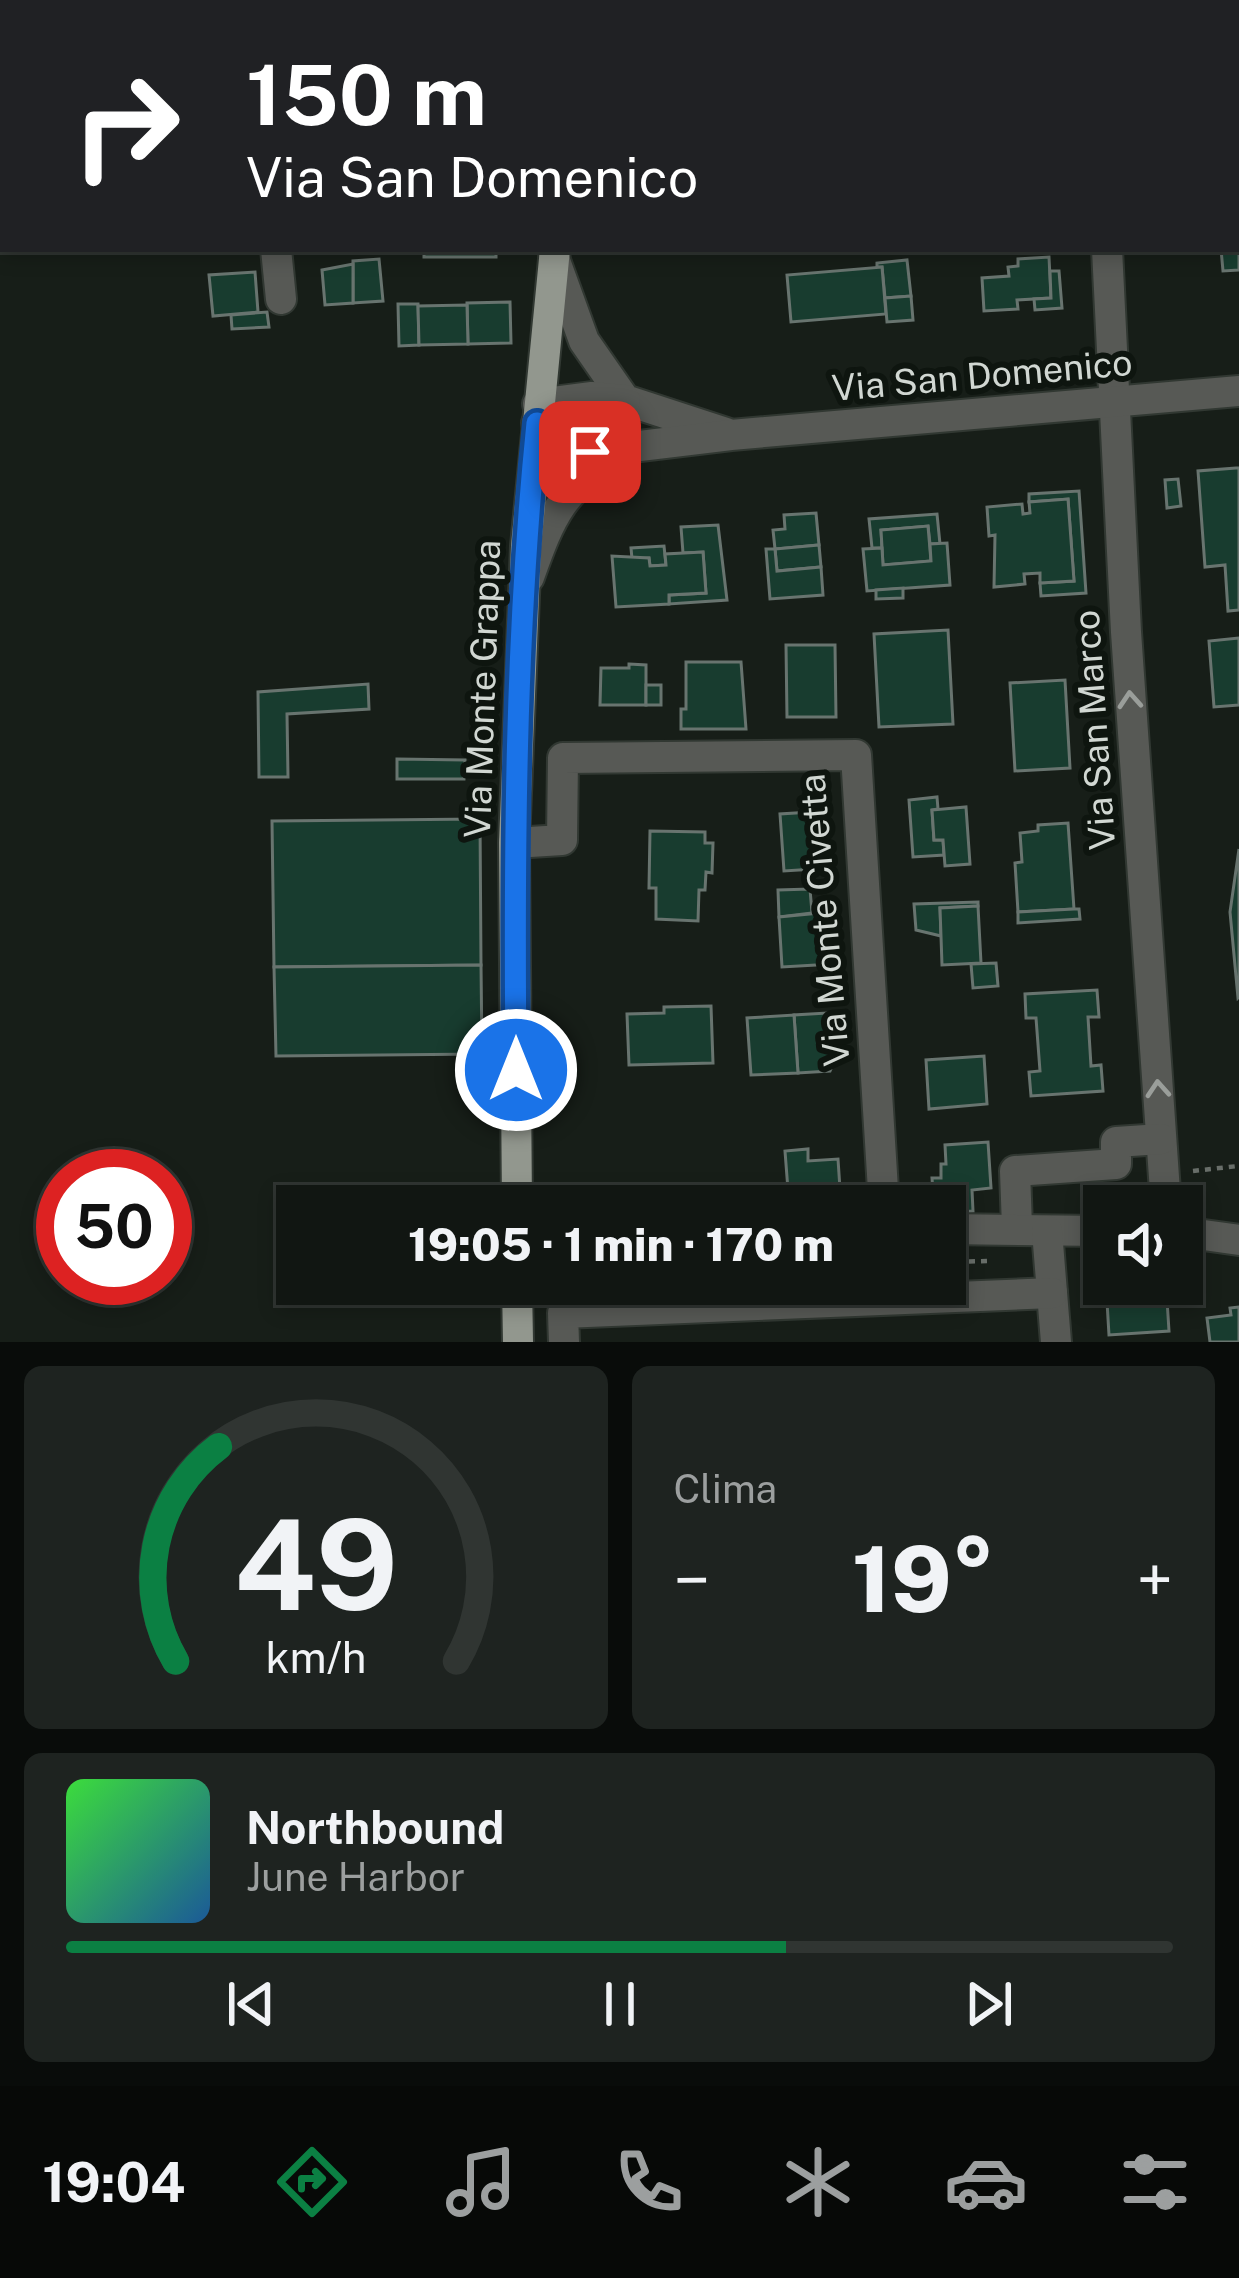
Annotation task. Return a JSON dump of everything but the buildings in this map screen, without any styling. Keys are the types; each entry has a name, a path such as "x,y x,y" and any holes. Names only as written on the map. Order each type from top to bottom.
{"main road":[{"name":"Via Monte Grappa","path":"517,1185 514,843 537,414 555,253"},
{"path":"517,1305 518,1342"}],"street":[{"path":"276,252 281,299"},
{"name":"Via San Marco","path":"1107,252 1126,632 1165,1185"},
{"path":"555,253 584,341 625,400"},
{"name":"Via San Domenico","path":"731,435 625,400 592,397 537,414 550,440 568,451 631,450 731,435 1239,391"},
{"name":"Via San Domenico","path":"525,588 555,510 571,488 631,450"},
{"name":"Via Monte Civetta","path":"514,843 562,840 563,758 856,755 883,1185"},
{"path":"1056,1342 1052,1293 1015,1171 1116,1165 1116,1142 1161,1139"},
{"path":"966,1229 1083,1230"},
{"path":"1203,1235 1239,1240"},
{"path":"966,1298 1052,1293"},
{"path":"564,1342 563,1313 682,1305"}],"path":[{"path":"1164,1174 1238,1166"}],"route":[{"path":"516,1070 514,843 526,546 537,423 550,440 568,451 590,452"}]}
